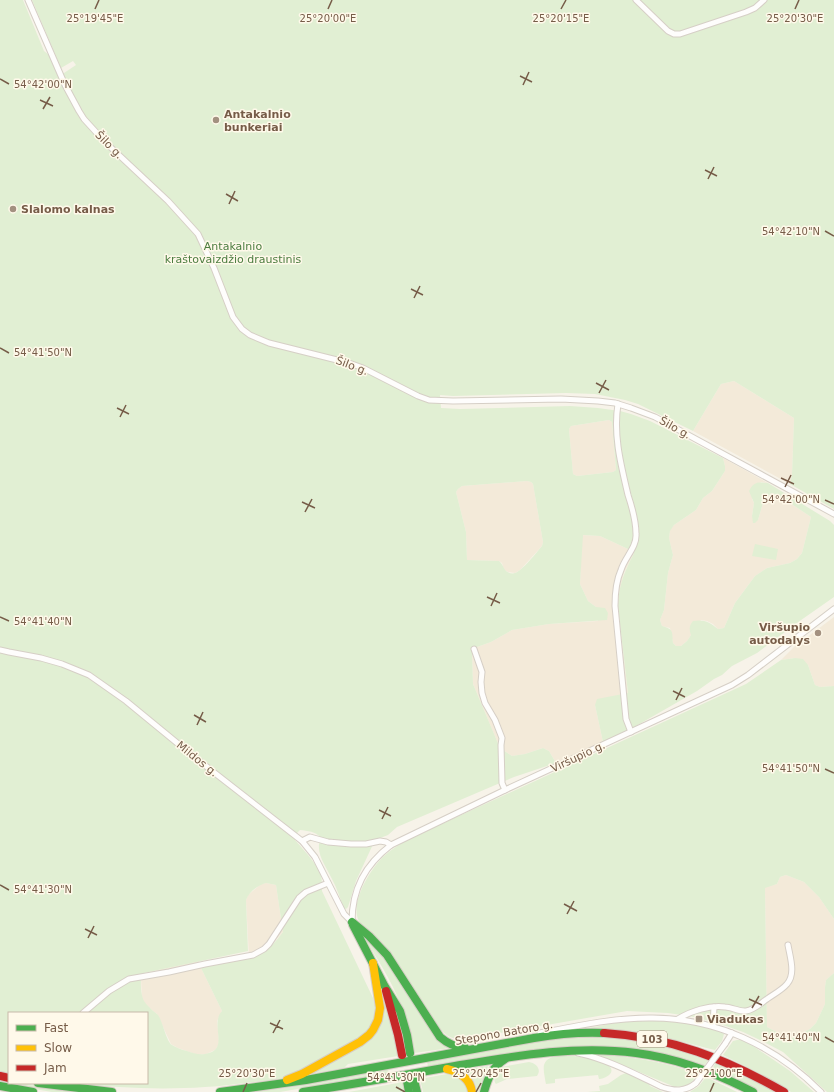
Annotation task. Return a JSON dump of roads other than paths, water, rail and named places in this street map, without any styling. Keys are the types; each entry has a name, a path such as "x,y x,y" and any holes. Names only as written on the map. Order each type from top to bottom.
{"main road":[{"path":"352,922 354,929 384,985 400,1011 407,1035 406,1054"},
{"path":"352,922 369,936 387,955 442,1039 449,1045 474,1049"},
{"path":"266,1086 302,1074 341,1053 365,1039 369,1035 378,1020 380,1008 373,963"},
{"name":"Stepono Batoro g.","path":"220,1092 352,1073 542,1036 583,1033 637,1036 660,1040 701,1052 757,1076 784,1092"},
{"name":"103","path":"303,1092 512,1056 563,1050 600,1050 655,1056 677,1061 699,1068 753,1092"},
{"path":"484,1092 489,1075 495,1065 512,1056"},
{"path":"437,1069 457,1071 469,1080 472,1092"},
{"path":"409,1092 411,1081 416,1092"},
{"path":"46,1084 112,1092"},
{"path":"0,1086 33,1092"}],"street":[{"name":"Šilo g.","path":"28,0 65,85 73,102 84,119 105,142 168,201 198,234 214,268 233,317 242,329 250,335 269,343 349,363 363,368 429,400 584,400 618,404 642,411 834,514"},
{"path":"636,0 668,31 674,34 680,34 746,12 755,8 764,0"},
{"path":"618,404 616,431 620,464 633,511 636,532 635,544 619,574 615,592 615,606 626,719 631,732"},
{"name":"Viršupio g.","path":"352,922 355,895 364,873 375,858 391,845 505,790 704,699 741,680 834,609"},
{"path":"474,649 482,672 481,688 485,703 495,720 502,738 502,783 505,790"},
{"name":"Mildos g.","path":"0,650 41,658 62,664 89,675 126,701 193,756 302,841 315,857 344,914 352,922"},
{"path":"302,841 310,837 328,842 366,844 380,841 391,845"},
{"path":"84,1012 109,990 129,979 253,955 260,952 269,944 299,898 306,892 328,883"},
{"path":"677,1019 684,1015 714,1007 724,1006 745,1012 754,1008 786,986 790,980 792,970 788,945"},
{"path":"713,1026 714,1007"},
{"path":"509,1042 570,1027 609,1021 648,1018 677,1019 696,1022 732,1033 767,1049 810,1081 821,1092"},
{"path":"563,1050 591,1056 662,1087 678,1091 688,1089 696,1083 732,1033"}],"place":[{"name":"Antakalnio bunkeriai","path":"216,120"},
{"name":"Slalomo kalnas","path":"13,209"},
{"name":"Viršupio autodalys","path":"818,633"},
{"name":"Viadukas","path":"699,1019"}],"park label":[{"name":"Antakalnio kraštovaizdžio draustinis","path":"233,252"}]}
